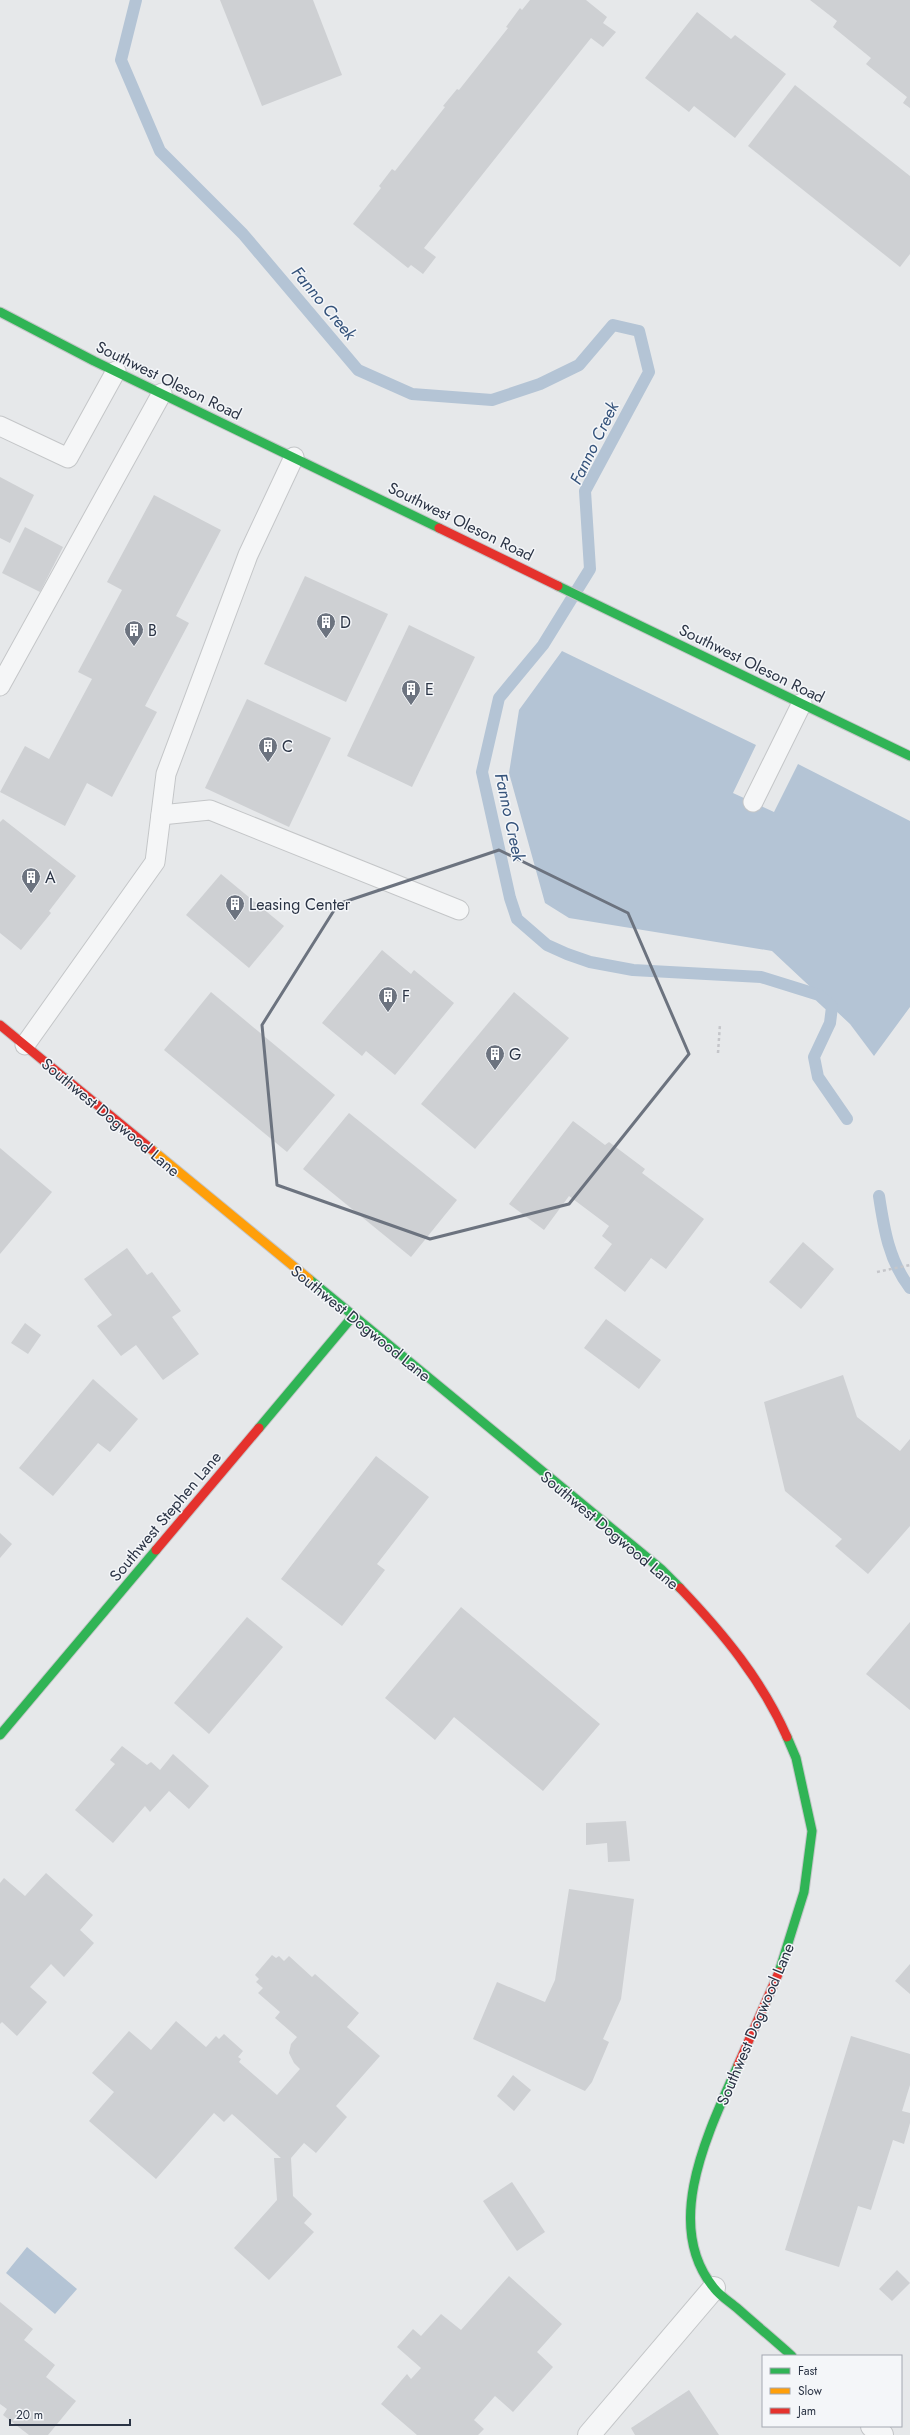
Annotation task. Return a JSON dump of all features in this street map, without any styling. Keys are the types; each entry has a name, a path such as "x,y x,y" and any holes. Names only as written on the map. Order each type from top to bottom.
{"street":[{"name":"Southwest Oleson Road","path":"0,312 116,371 910,756"},
{"name":"Southwest Dogwood Lane","path":"0,1025 661,1569 711,1621 748,1667 778,1717 796,1758 812,1830 804,1892 785,1957 704,2144 692,2194 690,2226 698,2259 714,2288 791,2355"},
{"name":"Southwest Stephen Lane","path":"0,1736 353,1316"},
{"path":"589,2435 714,2288"},
{"path":"873,2427 882,2435"}],"lane":[{"path":"0,426 68,458 116,371"},
{"path":"0,686 162,393"},
{"path":"25,1045 156,862 166,774 248,555 294,457"},
{"path":"753,802 802,703"},
{"path":"161,815 210,810 459,910"}],"path":[{"path":"718,1054 720,1024"},
{"path":"877,1272 910,1264"}],"highlighted area":[{"path":"499,850 628,913 689,1054 569,1204 430,1239 277,1185 262,1025 338,904"}],"water":[{"path":"562,651 756,745 733,793 774,812 798,764 910,821 910,1007 874,1056 850,1024 772,951 569,918 545,903 509,773 519,710"},
{"path":"27,2247 77,2289 55,2314 6,2273"}],"building":[{"path":"220,0 313,0 342,75 262,106"},
{"path":"530,0 586,0 607,17 603,23 616,32 603,47 591,38 424,248 436,257 423,274 411,265 408,268 353,224 381,188 379,186 392,169 395,171 445,107 443,106 457,89 459,90 508,28 506,27 520,8 522,10"},
{"path":"810,0 910,0 910,108 903,103 907,97 866,64 871,58 833,27 837,21"},
{"path":"697,12 731,39 735,35 786,74 735,138 694,106 689,112 645,78"},
{"path":"795,85 910,176 910,254 900,267 748,146"},
{"path":"0,477 34,495 10,543 0,538"},
{"name":"B","path":"154,495 221,530 176,616 189,623 145,706 157,712 112,797 87,783 65,826 0,792 25,746 49,759 92,679 78,672 122,590 107,582"},
{"path":"25,527 63,547 40,592 2,573"},
{"name":"D","path":"305,576 388,614 346,702 264,664"},
{"name":"E","path":"409,625 475,657 412,787 347,756"},
{"name":"C","path":"247,699 331,738 289,827 205,788"},
{"name":"A","path":"3,819 76,876 49,911 51,913 21,950 0,933 0,822"},
{"name":"Leasing Center","path":"221,874 284,926 249,968 186,915"},
{"name":"F","path":"382,950 411,974 414,970 454,1003 395,1075 366,1051 362,1056 322,1023"},
{"path":"211,992 335,1095 287,1152 164,1050"},
{"name":"G","path":"514,992 569,1038 475,1149 421,1104"},
{"path":"349,1113 457,1200 411,1257 303,1169"},
{"path":"573,1121 605,1145 609,1142 645,1169 642,1173 704,1219 666,1269 651,1258 625,1292 594,1268 612,1244 602,1236 609,1226 569,1196 544,1230 509,1204"},
{"path":"0,1148 52,1192 0,1254"},
{"path":"803,1242 834,1269 801,1309 769,1282"},
{"path":"127,1248 147,1275 152,1272 181,1311 172,1317 199,1354 163,1380 136,1345 121,1356 97,1326 112,1315 84,1279"},
{"path":"606,1319 661,1360 639,1389 584,1348"},
{"path":"25,1323 41,1335 28,1354 11,1343"},
{"path":"843,1375 857,1417 900,1451 910,1439 910,1526 868,1574 835,1546 842,1539 785,1491 764,1402"},
{"path":"93,1379 138,1419 110,1452 98,1443 53,1496 19,1468"},
{"path":"376,1456 429,1497 377,1564 385,1570 342,1626 281,1579"},
{"path":"0,1533 12,1544 0,1558"},
{"path":"461,1607 600,1724 543,1791 454,1717 435,1740 385,1698"},
{"path":"247,1617 283,1647 209,1734 174,1703"},
{"path":"910,1622 910,1710 866,1674"},
{"path":"122,1746 147,1765 151,1762 160,1770 173,1754 209,1786 189,1809 169,1791 150,1812 145,1806 113,1843 75,1810 115,1764 110,1760"},
{"path":"626,1821 630,1861 608,1862 607,1843 586,1845 586,1823"},
{"path":"46,1873 93,1915 80,1930 94,1943 64,1977 51,1964 30,1987 47,2002 17,2036 2,2022 0,2024 0,1883 4,1878 25,1896"},
{"path":"569,1889 634,1899 621,1999 603,2039 609,2042 592,2082 585,2091 473,2039 497,1982 545,2002 555,1980"},
{"path":"272,1955 276,1958 279,1956 284,1961 289,1956 312,1977 315,1974 359,2013 347,2027 380,2056 336,2106 347,2117 316,2153 304,2143 291,2158 293,2196 312,2214 304,2223 314,2232 269,2280 234,2248 277,2200 274,2158 281,2158 232,2114 224,2122 214,2113 156,2179 89,2121 114,2092 92,2073 129,2031 151,2050 176,2021 206,2047 216,2036 219,2039 224,2034 243,2051 238,2057 241,2059 239,2062 277,2095 300,2069 294,2063 289,2053 291,2044 297,2037 275,2018 280,2012 258,1993 263,1988 256,1982 259,1979 255,1975"},
{"path":"910,1964 910,1994 895,1981"},
{"path":"851,2036 910,2054 910,2085 902,2111 910,2113 910,2123 904,2144 893,2140 871,2210 858,2206 839,2267 785,2250"},
{"path":"513,2075 531,2090 514,2111 497,2096"},
{"path":"512,2182 545,2232 517,2251 483,2201"},
{"path":"897,2270 910,2283 892,2301 879,2289"},
{"path":"509,2276 562,2324 537,2352 553,2367 513,2412 495,2396 474,2420 484,2429 478,2435 417,2435 381,2404 407,2374 411,2379 421,2368 397,2347 413,2329 421,2336 441,2314 461,2330"},
{"path":"0,2302 33,2329 24,2340 55,2365 46,2377 76,2401 48,2435 29,2435 3,2415 7,2409 0,2404"},
{"path":"689,2390 719,2435 635,2435 631,2428"}],"waterway":[{"name":"Fanno Creek","path":"136,0 121,60 160,151 243,234 358,370 412,394 492,400 540,384 579,365 613,325 639,331 649,372 585,491 590,569 543,645 499,698 482,772 510,898 517,919 547,945 590,962 633,970 761,977 819,995 832,1007 830,1023 814,1057 818,1077 847,1119"},
{"name":"Fanno Creek","path":"879,1196 885,1232 892,1256 910,1288"}],"traffic: fast":[{"path":"0,312 94,361 439,528"},
{"path":"558,586 910,756"},
{"path":"309,1279 661,1569 680,1588"},
{"path":"259,1428 353,1316"},
{"path":"0,1735 156,1550"},
{"path":"779,1972 804,1892 812,1831 796,1758 787,1737"},
{"path":"738,2065 704,2147 696,2176 691,2206 691,2235 699,2263 714,2288 791,2355"}],"traffic: slow":[{"path":"151,1149 309,1279"}],"traffic: jam":[{"path":"439,528 558,586"},
{"path":"0,1025 151,1149"},
{"path":"156,1550 259,1428"},
{"path":"680,1588 711,1622 740,1658 766,1696 787,1737"},
{"path":"738,2065 779,1972"}],"place":[{"name":"D","path":"326,639"},
{"name":"B","path":"134,647"},
{"name":"E","path":"411,706"},
{"name":"C","path":"268,763"},
{"name":"A","path":"31,894"},
{"name":"Leasing Center","path":"235,921"},
{"name":"F","path":"388,1013"},
{"name":"G","path":"495,1071"}]}
